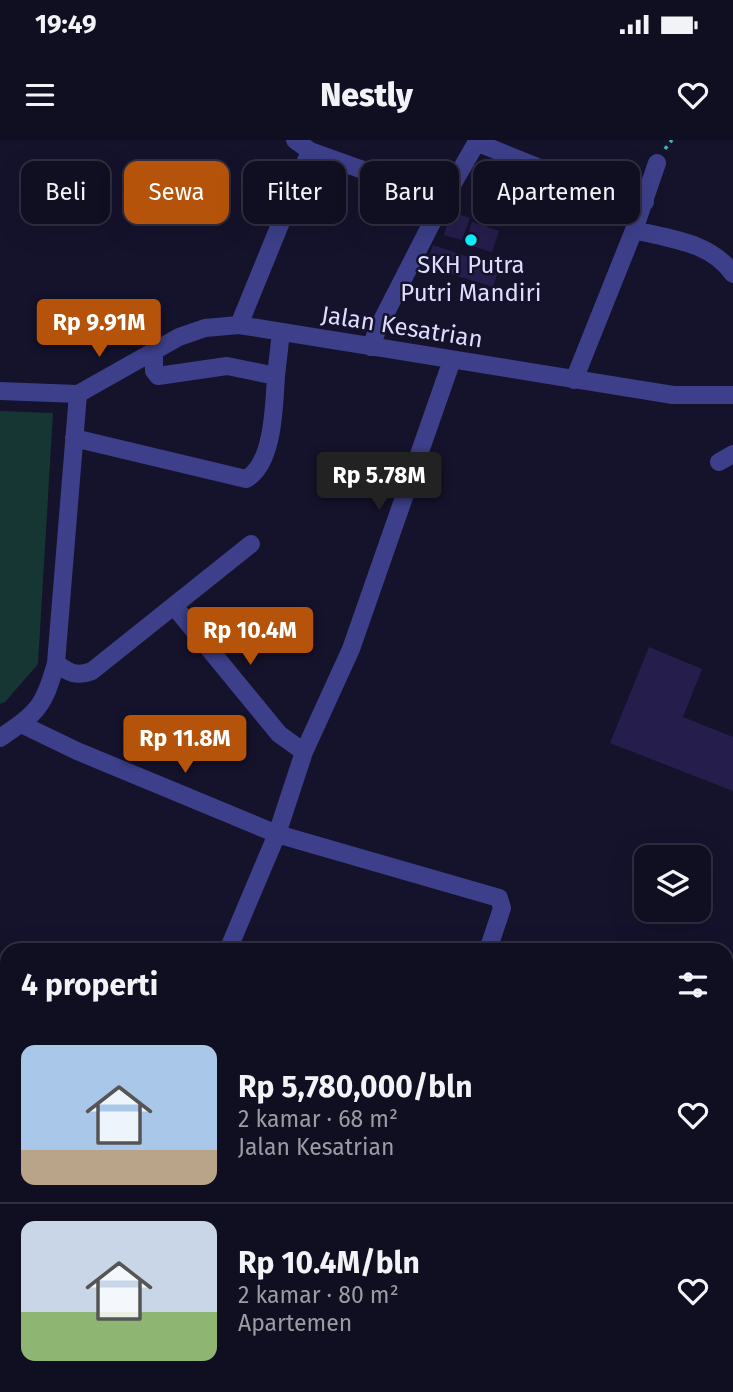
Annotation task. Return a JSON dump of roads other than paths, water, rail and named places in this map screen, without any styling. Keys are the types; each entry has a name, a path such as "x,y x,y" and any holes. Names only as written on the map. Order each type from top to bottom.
{"street":[{"path":"295,140 310,151 360,169"},
{"path":"459,173 478,141 540,168 645,202"},
{"path":"239,325 310,151"},
{"path":"573,380 635,230 657,163"},
{"path":"371,347 431,224"},
{"path":"635,230 698,245 727,265 733,274"},
{"name":"Jalan Kesatrian","path":"78,394 179,337 205,328 239,325 673,395 733,395"},
{"path":"74,438 246,479 256,471 267,452 281,332"},
{"path":"153,350 154,371 158,376 227,366 276,376"},
{"path":"231,943 277,834 304,752 351,649 452,360"},
{"path":"0,391 78,394 56,663 41,705 21,724 0,738"},
{"path":"56,663 71,674 80,675 92,671 251,544"},
{"path":"174,606 279,734 304,752"},
{"path":"21,724 77,751 277,834 499,898 502,908 490,943"}],"place":[{"name":"SKH Putra Putri Mandiri","path":"471,240"}]}
